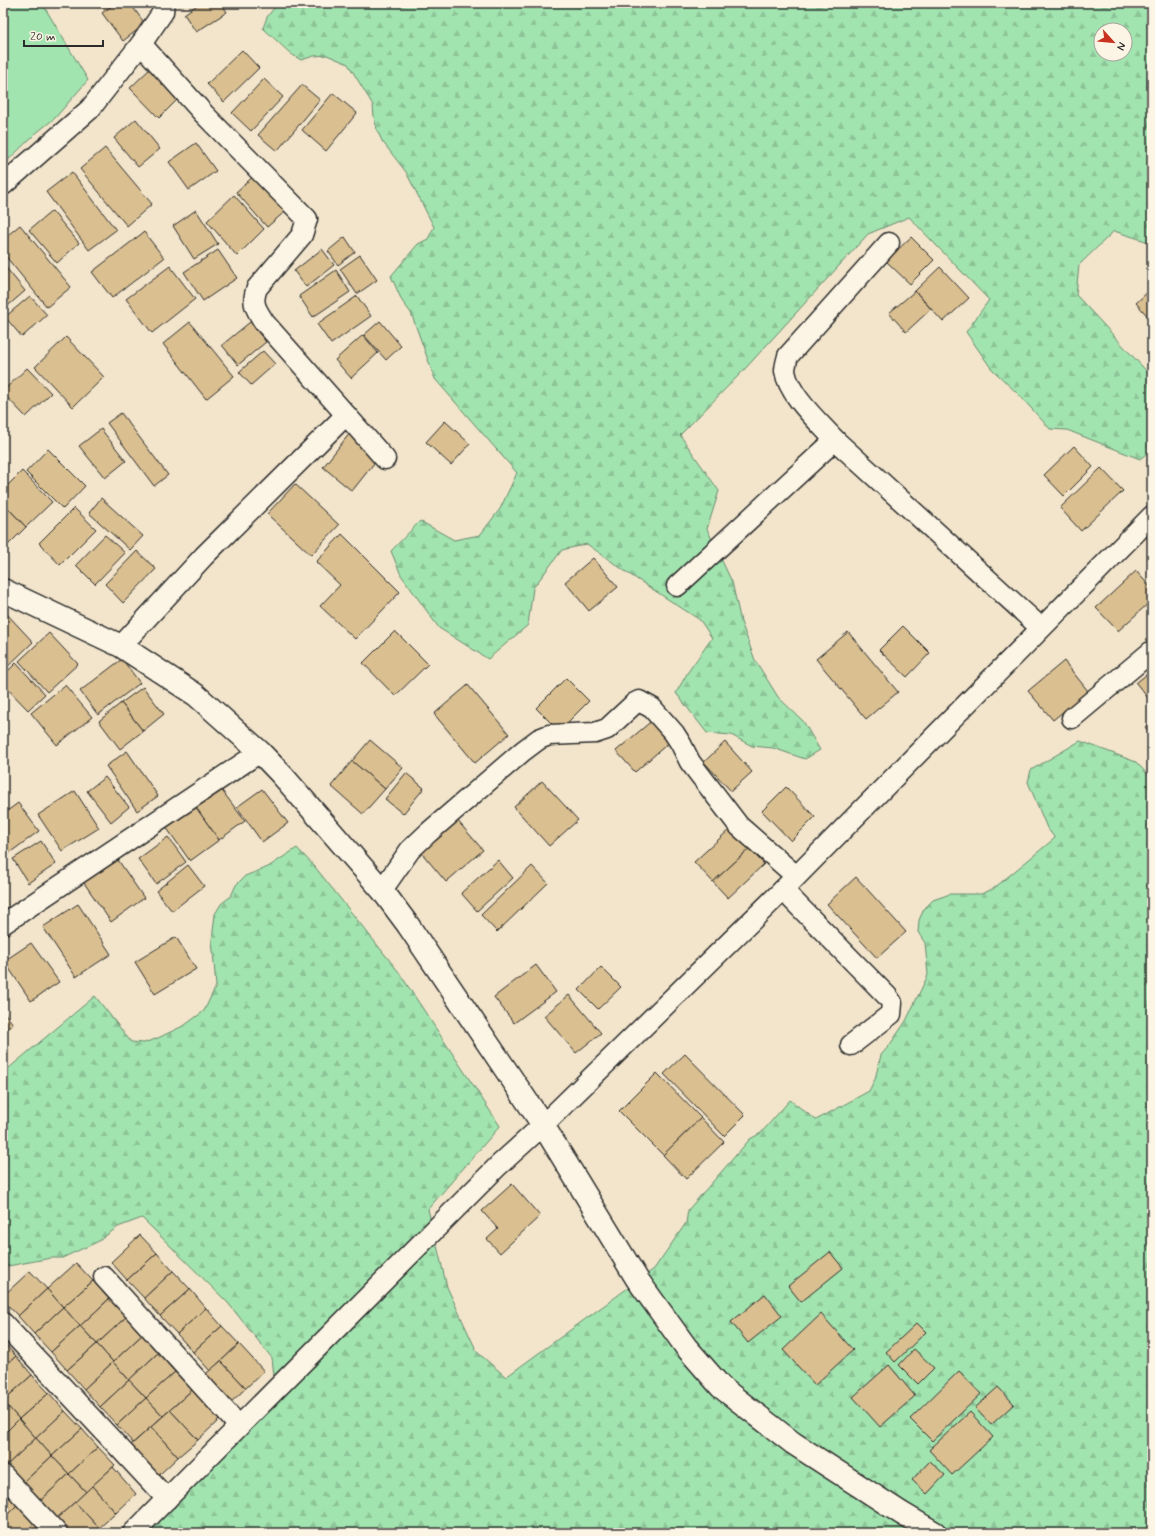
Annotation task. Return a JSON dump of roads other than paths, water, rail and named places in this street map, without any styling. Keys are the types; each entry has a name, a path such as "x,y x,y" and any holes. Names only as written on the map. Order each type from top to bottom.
{"main road":[{"path":"3,590 121,646 196,695 260,752 282,775 382,890 408,925 543,1124 637,1279 686,1347 721,1387 793,1443 901,1513 935,1533"}],"street":[{"path":"3,185 90,109 141,44 163,12 164,3"},
{"path":"141,44 204,114 307,219 302,235 257,288 254,297 254,304 264,322 385,459"},
{"path":"888,244 788,356 785,370 791,388 808,410 835,440 1041,628"},
{"path":"121,646 204,556 346,415"},
{"path":"676,586 835,440"},
{"path":"133,1533 498,1166 543,1124 789,883 1152,516"},
{"path":"1072,718 1152,651"},
{"path":"382,890 410,850 428,832 539,739 549,735 595,733 607,729 634,703 639,701 652,708 674,732 682,744 690,762 739,826 892,1003 891,1014 851,1045"},
{"path":"3,924 260,752"},
{"path":"104,1277 239,1426"},
{"path":"3,1323 167,1499"},
{"path":"3,1475 57,1533"}]}
